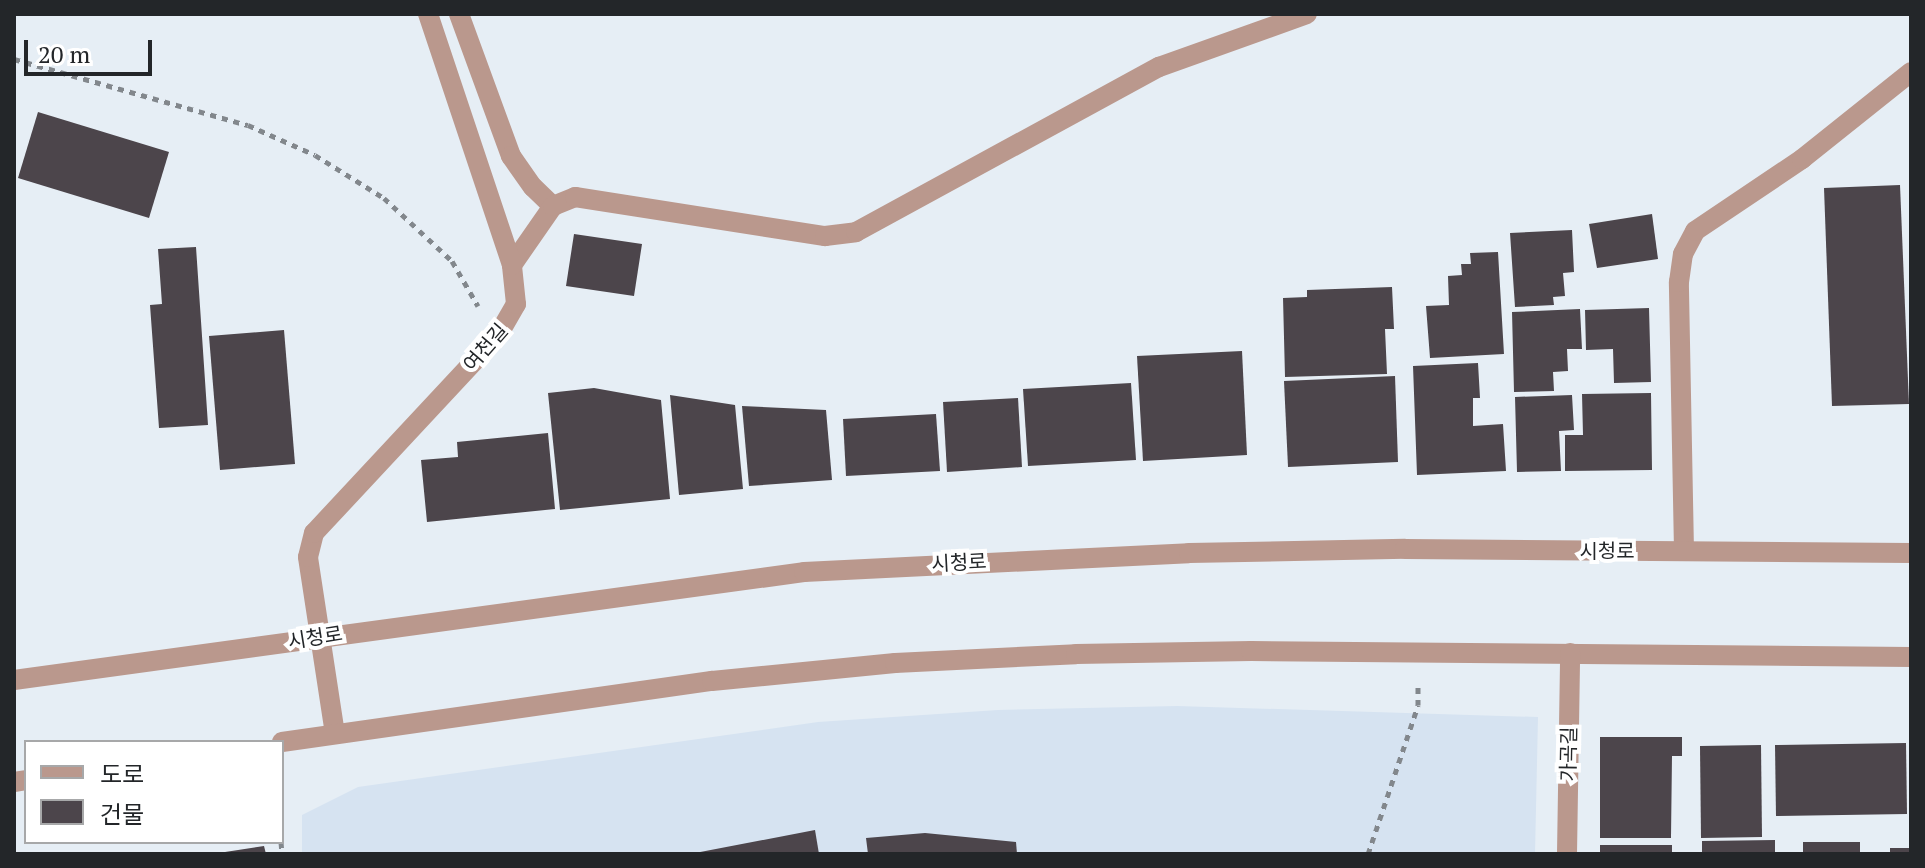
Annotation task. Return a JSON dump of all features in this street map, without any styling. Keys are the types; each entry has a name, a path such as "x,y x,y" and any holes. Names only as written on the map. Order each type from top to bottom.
{"street":[{"name":"여천길","path":"335,734 308,557 314,533 497,337 516,304 512,265 428,14"},
{"path":"459,14 511,156 533,187 553,206"},
{"path":"512,265 553,206 575,197 825,236 856,232 1159,67 1307,14"},
{"path":"1684,551 1679,282 1683,254 1695,231 1802,159 1911,72"},
{"name":"시청로","path":"14,680 707,583 851,569 1189,553 1911,553"},
{"path":"284,742 712,681 895,663 1219,652 1911,657"},
{"name":"가곡길","path":"1567,854 1570,653"}],"path":[{"path":"14,59 248,125 315,155 384,198 452,261 497,337"},
{"path":"1368,854 1418,705"}],"shaded area":[{"path":"1177,706 1538,717 1535,854 302,854 302,815 358,787 818,722 998,710"}],"building":[{"path":"38,112 169,152 149,218 18,178"},
{"path":"1900,185 1909,404 1832,406 1824,188"},
{"path":"1652,214 1658,259 1597,268 1589,224"},
{"path":"1572,230 1574,272 1563,273 1565,296 1553,297 1554,305 1515,307 1510,233"},
{"path":"574,234 642,244 634,296 566,286"},
{"path":"196,247 208,425 159,428 150,305 162,304 158,249"},
{"path":"1498,252 1504,354 1430,358 1426,306 1449,305 1448,276 1462,275 1461,264 1471,264 1470,253"},
{"path":"1392,287 1394,329 1385,329 1387,374 1285,377 1283,298 1307,297 1307,290"},
{"path":"1649,308 1651,382 1614,383 1613,349 1586,350 1585,310"},
{"path":"1580,309 1582,349 1567,349 1568,371 1553,372 1554,391 1514,392 1512,312"},
{"path":"284,330 295,464 220,470 209,336"},
{"path":"1242,351 1247,455 1143,461 1137,356"},
{"path":"1478,363 1480,398 1473,398 1473,426 1503,424 1506,471 1417,475 1413,366"},
{"path":"1395,376 1398,462 1288,467 1284,381"},
{"path":"1131,383 1136,460 1028,466 1023,389"},
{"path":"594,388 661,400 670,499 560,510 548,393"},
{"path":"1651,393 1652,470 1565,471 1565,435 1583,435 1582,394"},
{"path":"670,395 735,405 743,489 679,495"},
{"path":"1572,395 1574,430 1559,431 1561,471 1517,472 1515,397"},
{"path":"1018,398 1022,467 947,472 943,402"},
{"path":"742,406 826,410 832,480 749,486"},
{"path":"936,414 940,471 846,476 843,419"},
{"path":"548,433 555,509 427,522 421,460 458,457 457,442"},
{"path":"1600,737 1682,737 1682,756 1672,756 1671,838 1600,838"},
{"path":"1906,743 1907,814 1776,816 1775,745"},
{"path":"1761,745 1762,837 1701,838 1700,746"},
{"path":"815,830 819,854 695,853"},
{"path":"925,833 1016,842 1017,854 868,854 866,838"},
{"path":"1775,840 1775,854 1702,854 1702,841"},
{"path":"1803,842 1860,842 1860,854 1803,854"},
{"path":"1600,845 1672,845 1672,854 1600,854"},
{"path":"264,846 266,854 225,852"},
{"path":"1890,848 1911,848 1911,854 1890,854"}]}
